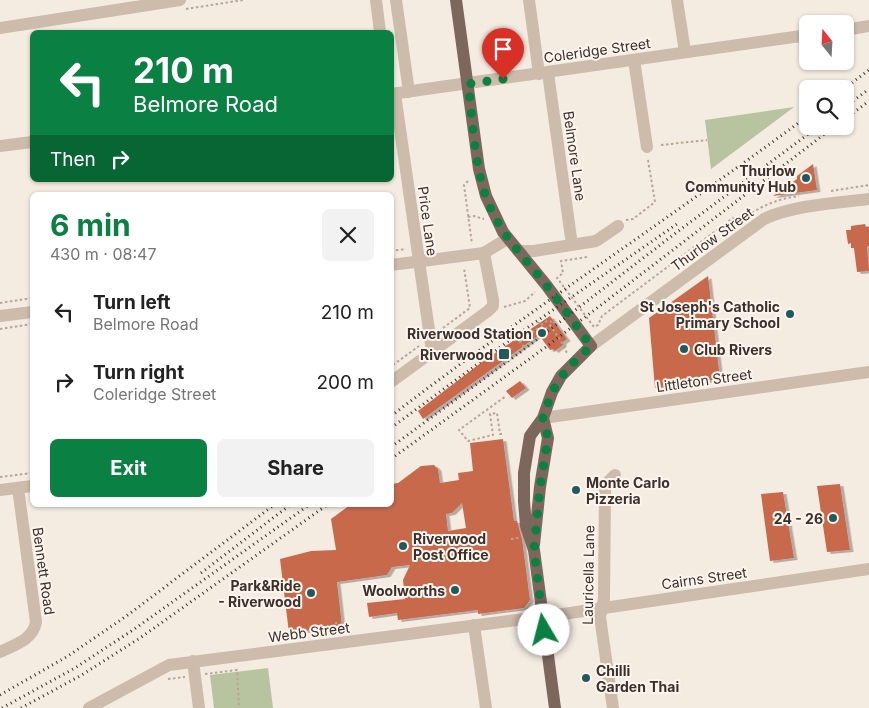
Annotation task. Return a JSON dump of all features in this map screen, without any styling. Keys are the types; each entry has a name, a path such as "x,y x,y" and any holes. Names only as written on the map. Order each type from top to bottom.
{"main road":[{"path":"456,0 482,183 494,216 508,239 547,286 591,346 571,365 552,392 543,418 530,436 524,472 526,526 534,550 555,708"},
{"path":"534,550 548,438 543,418"}],"street":[{"path":"0,28 180,0"},
{"path":"376,0 380,30"},
{"path":"396,0 409,92"},
{"name":"Belmore Lane","path":"529,0 544,73 572,244"},
{"path":"678,0 685,52"},
{"path":"854,28 869,26"},
{"name":"Coleridge Street","path":"394,94 799,36"},
{"path":"634,60 648,153"},
{"name":"Price Lane","path":"394,100 432,352"},
{"path":"0,146 30,142"},
{"name":"Thurlow Street","path":"591,346 764,219 792,210 869,198"},
{"path":"518,251 534,251 596,241 621,223"},
{"path":"394,265 484,252 508,239"},
{"path":"394,380 493,306 484,252"},
{"path":"0,316 30,312"},
{"name":"Littleton Street","path":"543,418 869,372"},
{"name":"Lauricella Lane","path":"613,708 600,617 604,600 605,488 615,475"},
{"path":"0,490 30,486"},
{"name":"Bennett Road","path":"0,652 29,637 35,628 36,616 18,488"},
{"name":"Cairns Street","path":"542,616 869,569"},
{"name":"Webb Street","path":"89,708 169,664 542,616"},
{"path":"474,625 486,708"},
{"path":"193,661 199,708"}],"path":[{"path":"661,146 707,140"},
{"path":"621,223 633,219 655,202 648,153"},
{"path":"468,181 464,185 472,242"},
{"path":"468,217 474,216 484,220"},
{"path":"394,251 414,248"},
{"path":"587,257 561,261 563,273 557,278 594,327"},
{"path":"456,269 465,268 470,308"},
{"path":"493,306 504,307 525,301 536,292"},
{"path":"0,303 30,298"},
{"path":"520,342 538,328 545,329 555,322 547,321 541,326"},
{"path":"538,322 545,331"},
{"path":"0,329 30,324"},
{"path":"550,325 567,354"},
{"path":"516,337 524,347"},
{"path":"492,435 490,414 497,413 501,434 468,441 459,430 506,396"},
{"path":"0,478 30,473"},
{"path":"511,540 519,538"},
{"path":"336,622 337,630"}],"green space":[{"path":"794,107 711,169 705,120"},
{"path":"268,668 273,708 214,708 210,675"}],"building":[{"name":"Thurlow Community Hub","path":"813,164 817,190 773,196 797,179 797,176"},
{"path":"865,224 866,227 869,227 869,246 867,246 869,271 857,272 854,248 851,248 851,243 848,244 846,230 851,230 851,226"},
{"name":"Club Rivers","path":"708,276 720,379 655,388 649,318"},
{"path":"550,316 567,339 563,342 563,345 555,351 553,349 550,350 539,335 423,419 418,411 482,362"},
{"path":"520,381 526,388 512,398 506,391"},
{"path":"503,439 514,521 517,521 522,539 530,600 524,608 478,614 478,610 398,620 397,613 369,617 367,603 405,599 403,580 410,565 392,567 387,575 337,582 342,626 289,633 280,559 311,551 336,550 331,519 347,507 394,507 394,484 398,483 421,466 434,465 438,469 440,483 459,480 458,473 473,471 470,443","holes":["462,503 466,528 448,531 446,514 452,513"]},
{"name":"24 - 26","path":"840,484 850,550 827,552 817,486"},
{"path":"783,492 794,558 770,561 761,494"}],"railway":[{"path":"854,81 869,70"},
{"path":"854,100 869,89"},
{"path":"854,112 869,101"},
{"path":"394,414 442,377 799,122"},
{"path":"394,445 522,351 807,135"},
{"path":"394,457 546,347 823,135"},
{"path":"394,426 514,337 677,224"},
{"path":"0,695 68,656 125,617 271,507"},
{"path":"201,573 287,507"},
{"path":"2,708 75,668 133,630 306,507"},
{"path":"21,708 80,676 140,638 324,507"}],"place":[{"name":"Thurlow Community Hub","path":"806,178"},
{"name":"St Joseph's Catholic Primary School","path":"790,314"},
{"name":"Riverwood Station","path":"542,333"},
{"name":"Club Rivers","path":"684,349"},
{"name":"Riverwood","path":"504,354"},
{"name":"Monte Carlo Pizzeria","path":"576,490"},
{"name":"24 - 26","path":"833,518"},
{"name":"Riverwood Post Office","path":"403,546"},
{"name":"Woolworths","path":"455,590"},
{"name":"Park&Ride - Riverwood","path":"311,593"},
{"name":"Chilli Garden Thai","path":"586,678"}],"route":[{"path":"503,79 468,84 479,169 486,196 498,224 508,239 547,286 591,346 571,365 557,383 543,418 548,438 540,487 534,550 544,630"}]}
